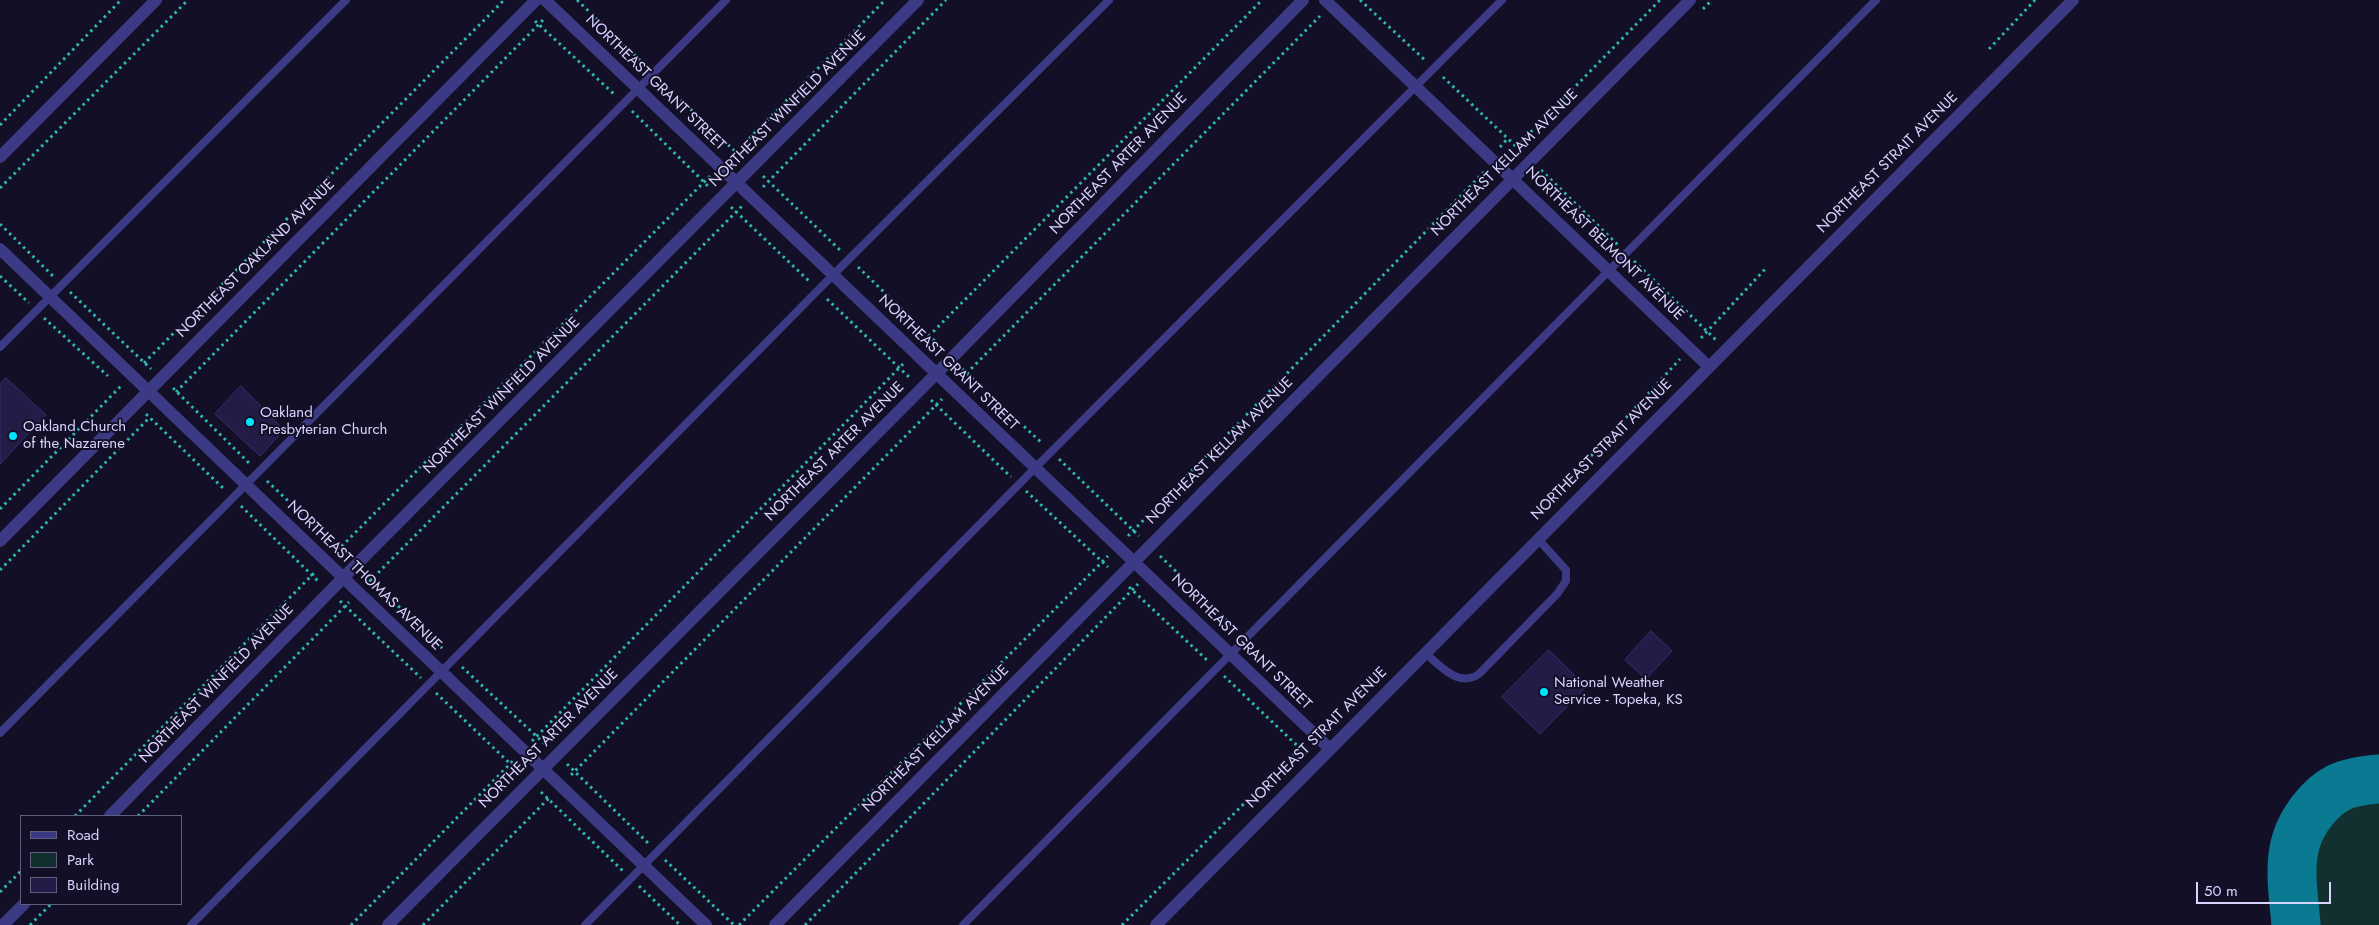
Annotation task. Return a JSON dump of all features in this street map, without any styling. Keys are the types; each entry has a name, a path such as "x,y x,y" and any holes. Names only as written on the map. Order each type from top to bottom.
{"street":[{"path":"0,157 156,0"},
{"name":"NORTHEAST OAKLAND AVENUE","path":"0,541 536,0"},
{"name":"NORTHEAST GRANT STREET","path":"545,0 1330,749"},
{"name":"NORTHEAST WINFIELD AVENUE","path":"111,815 343,578 918,0"},
{"name":"NORTHEAST ARTER AVENUE","path":"388,925 936,374 1303,0"},
{"name":"NORTHEAST KELLAM AVENUE","path":"775,925 1118,576 1690,0"},
{"name":"NORTHEAST STRAIT AVENUE","path":"1156,925 1708,366 2073,0"},
{"name":"NORTHEAST BELMONT AVENUE","path":"1328,3 1708,366"},
{"name":"NORTHEAST THOMAS AVENUE","path":"0,249 706,925"},
{"path":"3,925 23,905"}],"lane":[{"path":"0,348 346,0"},
{"path":"0,733 726,0"},
{"path":"191,925 818,290 1109,0"},
{"path":"585,925 1035,468 1502,0"},
{"path":"963,925 1876,0"},
{"path":"1425,653 1451,676 1472,679 1480,674 1557,594 1566,580 1566,570 1538,539"}],"path":[{"path":"0,125 121,0"},
{"path":"0,188 188,0"},
{"path":"0,508 504,0"},
{"path":"577,0 931,335 967,374 1052,452 1246,639"},
{"path":"76,815 326,561 704,181 736,152 885,0"},
{"path":"139,815 736,212 769,182 946,0"},
{"path":"351,925 1262,0"},
{"path":"1360,0 1517,146 1725,349"},
{"path":"1517,146 1660,0"},
{"path":"1989,49 2035,0"},
{"path":"423,925 967,374 1328,3"},
{"path":"0,570 538,24 555,10"},
{"path":"524,11 624,103 721,200 818,290 1019,485 1299,748"},
{"path":"805,925 1132,591 1165,561"},
{"path":"1122,925 1314,734"},
{"path":"0,892 20,872"},
{"path":"30,925 50,905"}],"green space":[{"path":"2379,795 2379,925 2314,925 2313,861 2316,841 2323,823 2335,809 2353,799"}],"building":[{"name":"Oakland Church of the Nazarene","path":"6,378 46,415 0,464 0,385"},
{"name":"Oakland Presbyterian Church","path":"241,386 284,430 260,456 215,414"},
{"path":"1651,631 1672,651 1646,679 1625,660"},
{"name":"National Weather Service - Topeka, KS","path":"1549,650 1586,687 1540,734 1502,697"}],"taxiway":[{"path":"2296,925 2292,861 2296,841 2302,826 2312,811 2331,792 2353,783 2379,779"}],"place":[{"name":"Oakland Presbyterian Church","path":"250,422"},
{"name":"Oakland Church of the Nazarene","path":"13,436"},
{"name":"National Weather Service - Topeka, KS","path":"1544,692"}]}
